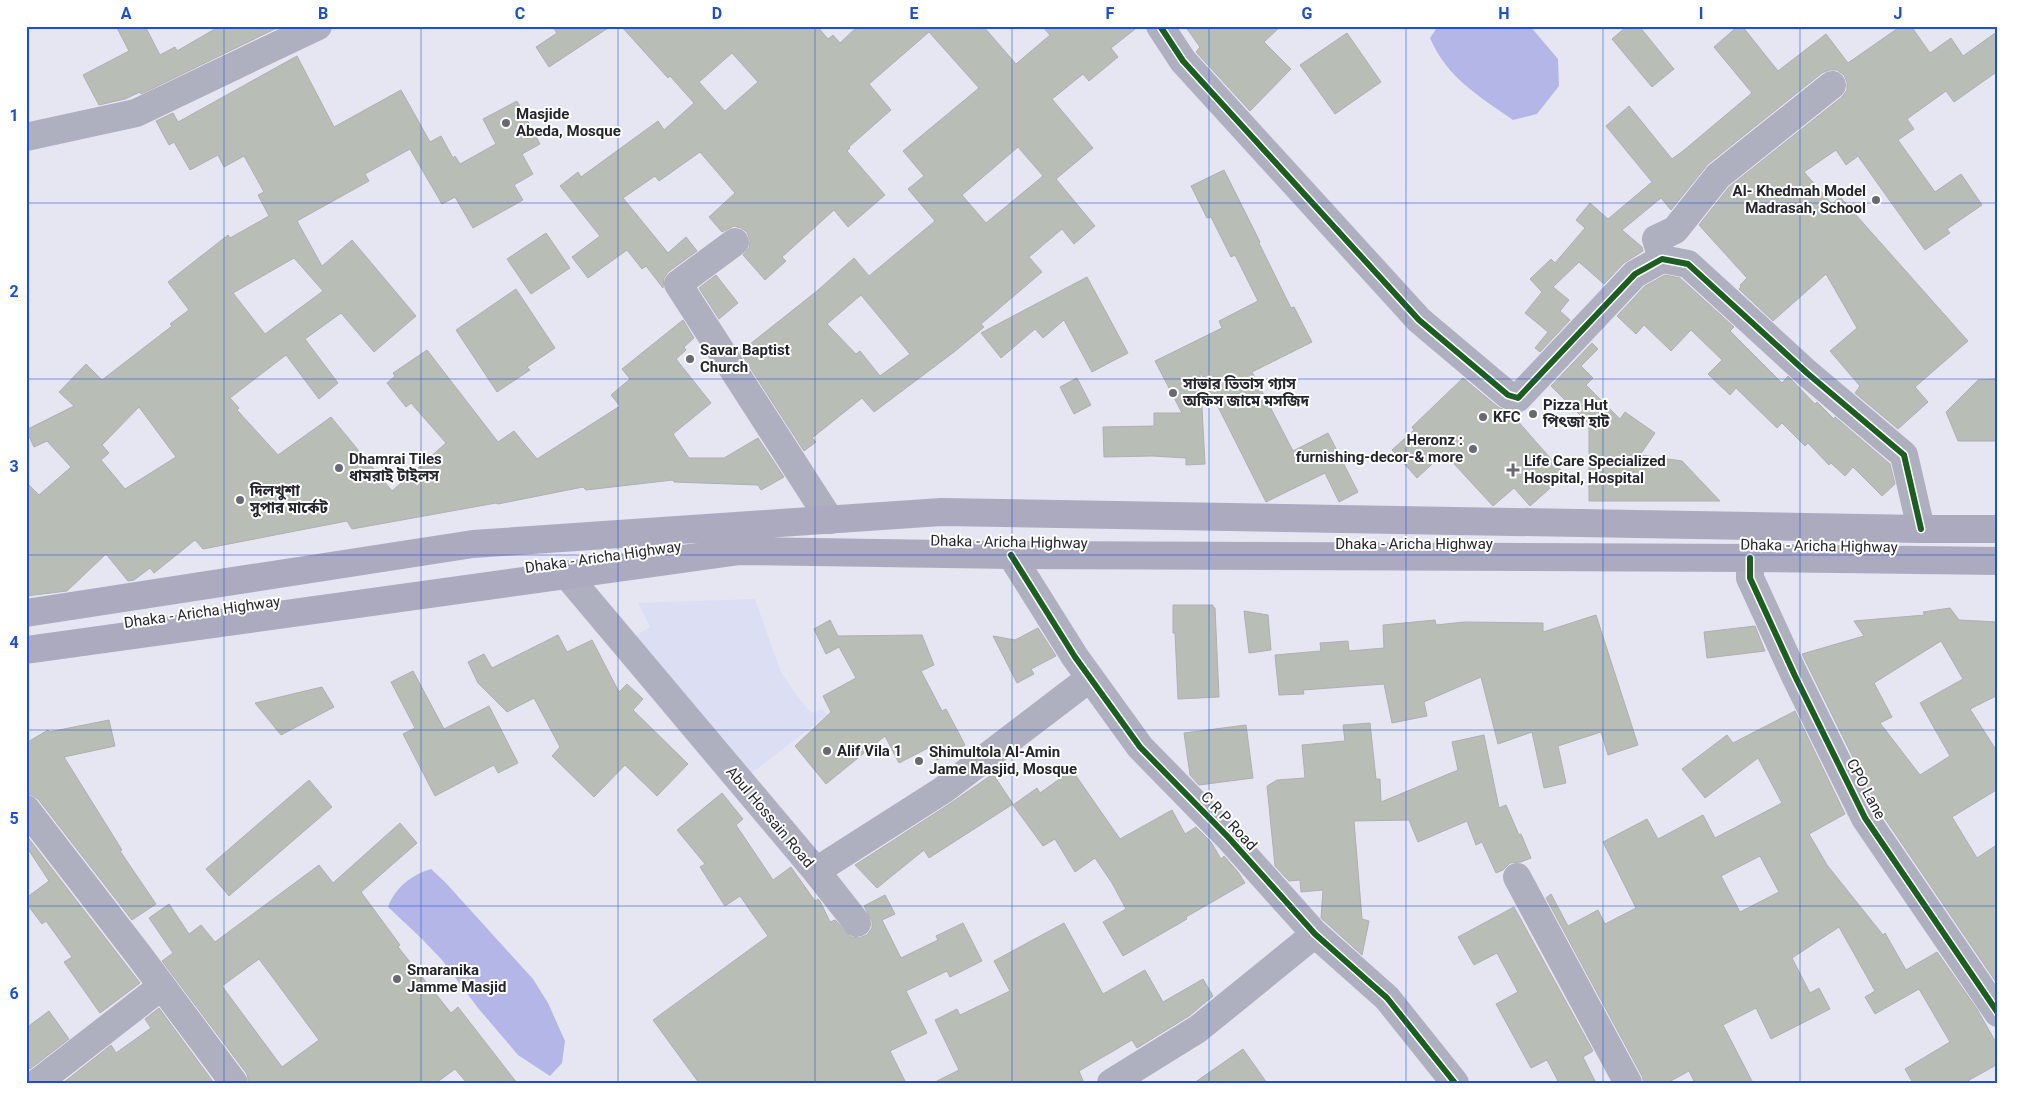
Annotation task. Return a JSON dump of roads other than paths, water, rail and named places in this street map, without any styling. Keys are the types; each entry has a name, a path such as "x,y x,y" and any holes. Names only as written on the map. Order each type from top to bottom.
{"highway":[{"name":"Dhaka - Aricha Highway","path":"26,613 473,544 941,512 1998,529"},
{"name":"Dhaka - Aricha Highway","path":"26,650 740,550 1011,555 1998,561"}],"street":[{"path":"26,138 136,113 318,26"},
{"path":"1160,26 1183,61 1418,320 1508,395 1518,398 1635,274 1675,262"},
{"path":"1832,85 1718,176 1675,230 1656,239 1675,262 1904,455 1921,529"},
{"path":"736,242 678,284 830,520"},
{"name":"C R P Road","path":"1011,555 1075,657 1140,747 1228,837 1315,934 1386,998 1455,1083"},
{"name":"CPO Lane","path":"1750,558 1750,578 1795,676 1865,818 1998,1013"},
{"name":"Abul Hossain Road","path":"566,574 816,872 943,790 1090,678"},
{"path":"26,809 234,1083"},
{"path":"816,872 857,923"},
{"path":"1517,877 1628,1083"},
{"path":"1111,1083 1198,1029 1315,934"},
{"path":"37,1083 162,986"}],"water":[{"path":"1438,26 1530,26 1558,59 1559,86 1537,114 1513,120 1465,85 1445,64 1430,38"},
{"path":"431,869 533,979 548,1003 565,1041 562,1063 550,1076 518,1055 478,1008 442,960 388,907 399,888 410,879"}],"place":[{"name":"Masjide Abeda, Mosque","path":"506,123"},
{"name":"Al- Khedmah Model Madrasah, School","path":"1876,200"},
{"name":"Savar Baptist Church","path":"690,359"},
{"name":"সাভার তিতাস গ্যাস অফিস জামে মসজিদ","path":"1173,393"},
{"name":"Pizza Hut পিৎজা হাট","path":"1533,414"},
{"name":"KFC","path":"1483,417"},
{"name":"Heronz : furnishing-decor-& more","path":"1473,449"},
{"name":"Dhamrai Tiles ধামরাই টাইলস","path":"339,468"},
{"name":"Life Care Specialized Hospital, Hospital","path":"1513,470"},
{"name":"দিলখুশা সুপার মার্কেট","path":"240,500"},
{"name":"Alif Vila 1","path":"827,751"},
{"name":"Shimultola Al-Amin Jame Masjid, Mosque","path":"919,761"},
{"name":"Smaranika Jamme Masjid","path":"397,979"}]}
